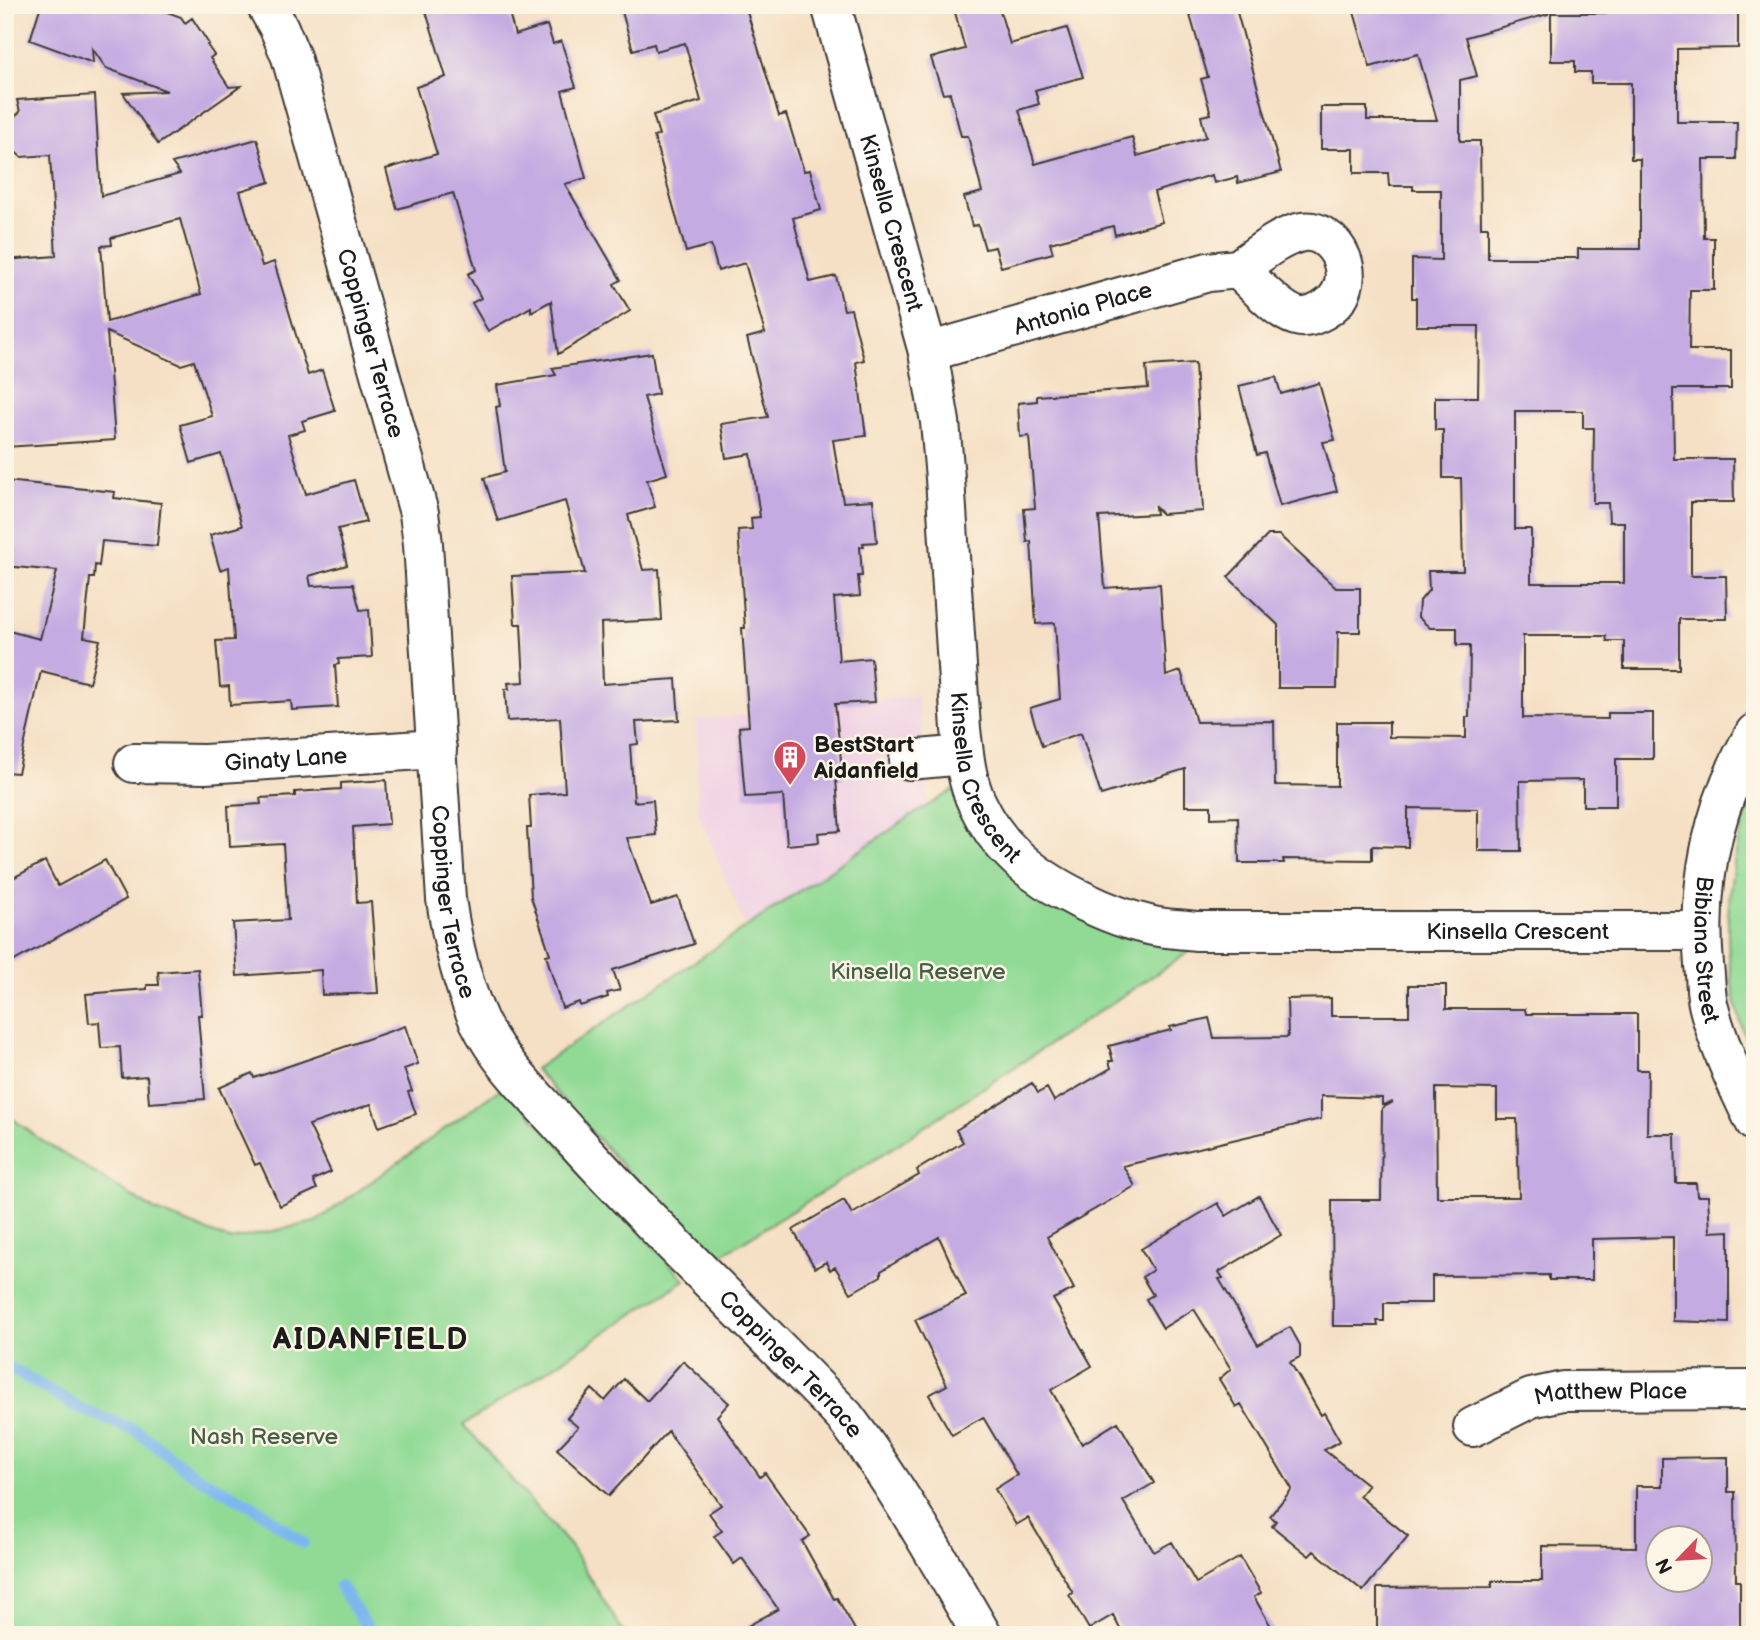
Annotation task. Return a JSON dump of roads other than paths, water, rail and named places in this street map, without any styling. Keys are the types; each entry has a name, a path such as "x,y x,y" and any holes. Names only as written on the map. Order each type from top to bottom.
{"street":[{"name":"Coppinger Terrace","path":"266,5 291,57 419,513 446,899 451,937 464,982 480,1021 501,1057 648,1218 845,1417 874,1455 982,1635"},
{"name":"Kinsella Crescent","path":"831,5 928,352 946,478 966,770 976,801 992,829 1015,856 1041,877 1086,901 1152,926 1196,931 1701,931"},
{"name":"Antonia Place","path":"928,352 1209,272 1238,269"},
{"name":"Bibiana Street","path":"1755,733 1728,789 1712,837 1705,875 1701,931 1708,1006 1729,1068 1755,1122"},
{"name":"Ginaty Lane","path":"134,763 205,764 437,749"},
{"path":"909,760 964,755"},
{"name":"Matthew Place","path":"1473,1427 1531,1398 1563,1391 1755,1390"}],"waterway":[{"path":"5,1365 81,1409 137,1431 193,1474 258,1509 303,1543"},
{"path":"340,1586 372,1635"}],"place":[{"name":"BestStart Aidanfield","path":"790,787"}],"district":[{"name":"AIDANFIELD","path":"371,1339"}],"park label":[{"name":"Kinsella Reserve","path":"918,971"},
{"name":"Nash Reserve","path":"264,1436"}]}
